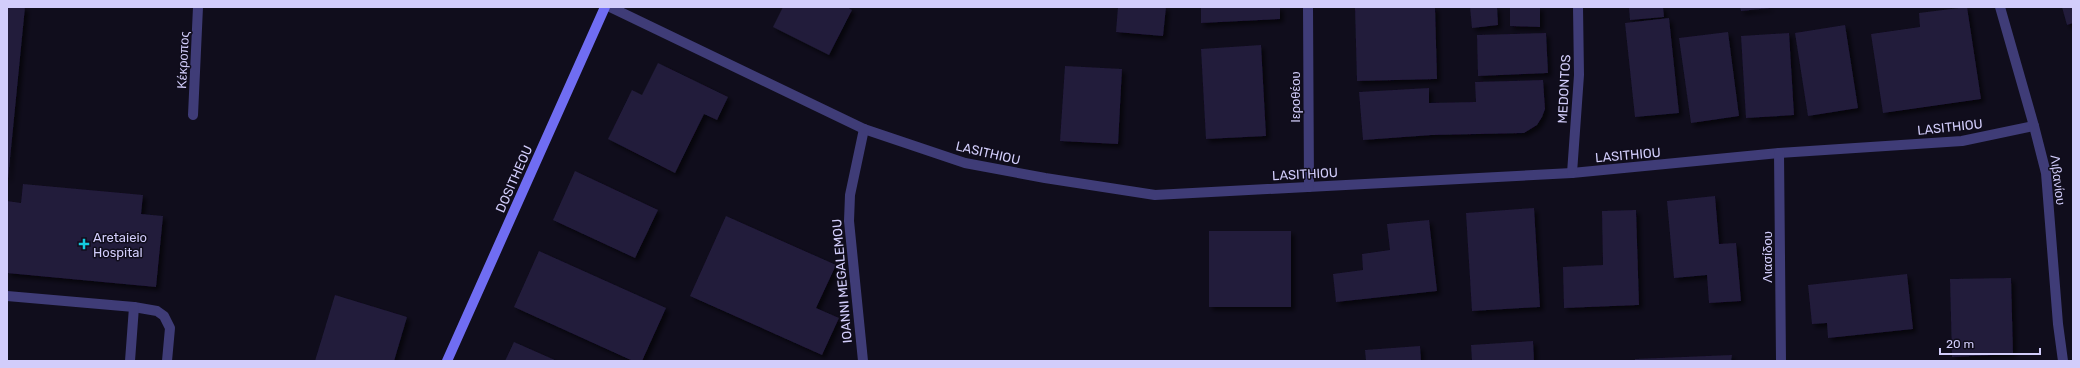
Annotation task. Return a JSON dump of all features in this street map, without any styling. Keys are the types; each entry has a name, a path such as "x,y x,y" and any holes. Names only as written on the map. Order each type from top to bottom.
{"street":[{"name":"Κέκροπος","path":"194,115 198,7"},
{"name":"DOSITHEOU","path":"447,361 605,7"},
{"name":"LASITHIOU","path":"610,7 864,129 965,163 1045,178 1155,195 1572,173 1780,153 1962,141 2034,126"},
{"name":"Ιεροθέου","path":"1308,7 1309,187"},
{"name":"MEDONTOS","path":"1572,173 1579,74 1578,7"},
{"name":"Λιβανίου","path":"2000,7 2046,173 2058,324 2063,361"},
{"name":"IOANNI MEGALEMOU","path":"863,361 849,221 850,195 864,129"},
{"name":"Λιασίδου","path":"1780,153 1781,361"},
{"path":"7,296 134,307 157,311 168,322 170,328 167,361"},
{"path":"130,361 134,307"}],"building":[{"path":"7,7 25,7 8,179 7,179"},
{"path":"783,7 847,7 852,10 829,55 773,27"},
{"path":"1118,7 1166,7 1163,36 1116,32"},
{"path":"1201,7 1280,7 1280,19 1201,23"},
{"path":"1355,7 1435,7 1437,79 1357,81"},
{"path":"1470,7 1497,7 1498,25 1472,28"},
{"path":"1510,7 1540,7 1540,27 1510,26"},
{"path":"1629,7 1663,7 1664,17 1630,20"},
{"path":"1740,7 1770,7 1770,8 1741,11"},
{"path":"1967,7 1981,99 1883,113 1871,34 1920,27 1919,13"},
{"path":"2062,7 2073,7 2073,23 2067,25"},
{"path":"1669,18 1679,113 1635,117 1625,23"},
{"path":"1845,25 1858,108 1808,116 1795,33"},
{"path":"1728,32 1739,116 1691,123 1679,38"},
{"path":"1546,33 1548,73 1478,76 1477,35"},
{"path":"1789,33 1794,115 1746,118 1741,36"},
{"path":"1261,45 1266,136 1206,139 1201,49"},
{"path":"658,63 728,97 717,120 704,114 675,173 608,139 632,90 642,95"},
{"path":"1065,66 1122,69 1118,144 1060,141"},
{"path":"1543,80 1545,109 1537,125 1524,133 1432,135 1363,140 1359,92 1429,88 1429,103 1476,102 1475,82"},
{"path":"575,171 658,210 635,258 553,220"},
{"name":"Aretaieio Hospital","path":"23,184 143,195 141,214 163,216 156,287 7,273 7,201 21,203"},
{"path":"1715,196 1719,244 1736,243 1741,301 1709,303 1707,275 1674,278 1667,201"},
{"path":"1534,208 1540,307 1472,311 1466,213"},
{"path":"1636,210 1639,305 1564,308 1563,267 1603,265 1602,211"},
{"path":"726,216 836,265 816,308 839,318 822,355 690,296"},
{"path":"1429,220 1437,291 1336,302 1333,274 1363,270 1362,254 1390,250 1387,224"},
{"path":"1209,231 1291,231 1291,307 1209,307"},
{"path":"539,251 666,308 642,361 633,361 514,307"},
{"path":"1907,274 1913,329 1828,338 1827,323 1812,324 1808,285"},
{"path":"2011,278 2013,354 1952,357 1950,279"},
{"path":"335,295 407,317 394,361 315,361"},
{"path":"1533,341 1534,361 1472,361 1471,345"},
{"path":"514,342 557,361 505,361"},
{"path":"1420,346 1421,361 1366,361 1365,350"},
{"path":"1732,355 1731,361 1635,361 1635,359"}],"place":[{"name":"Aretaieio Hospital","path":"84,244"}]}
